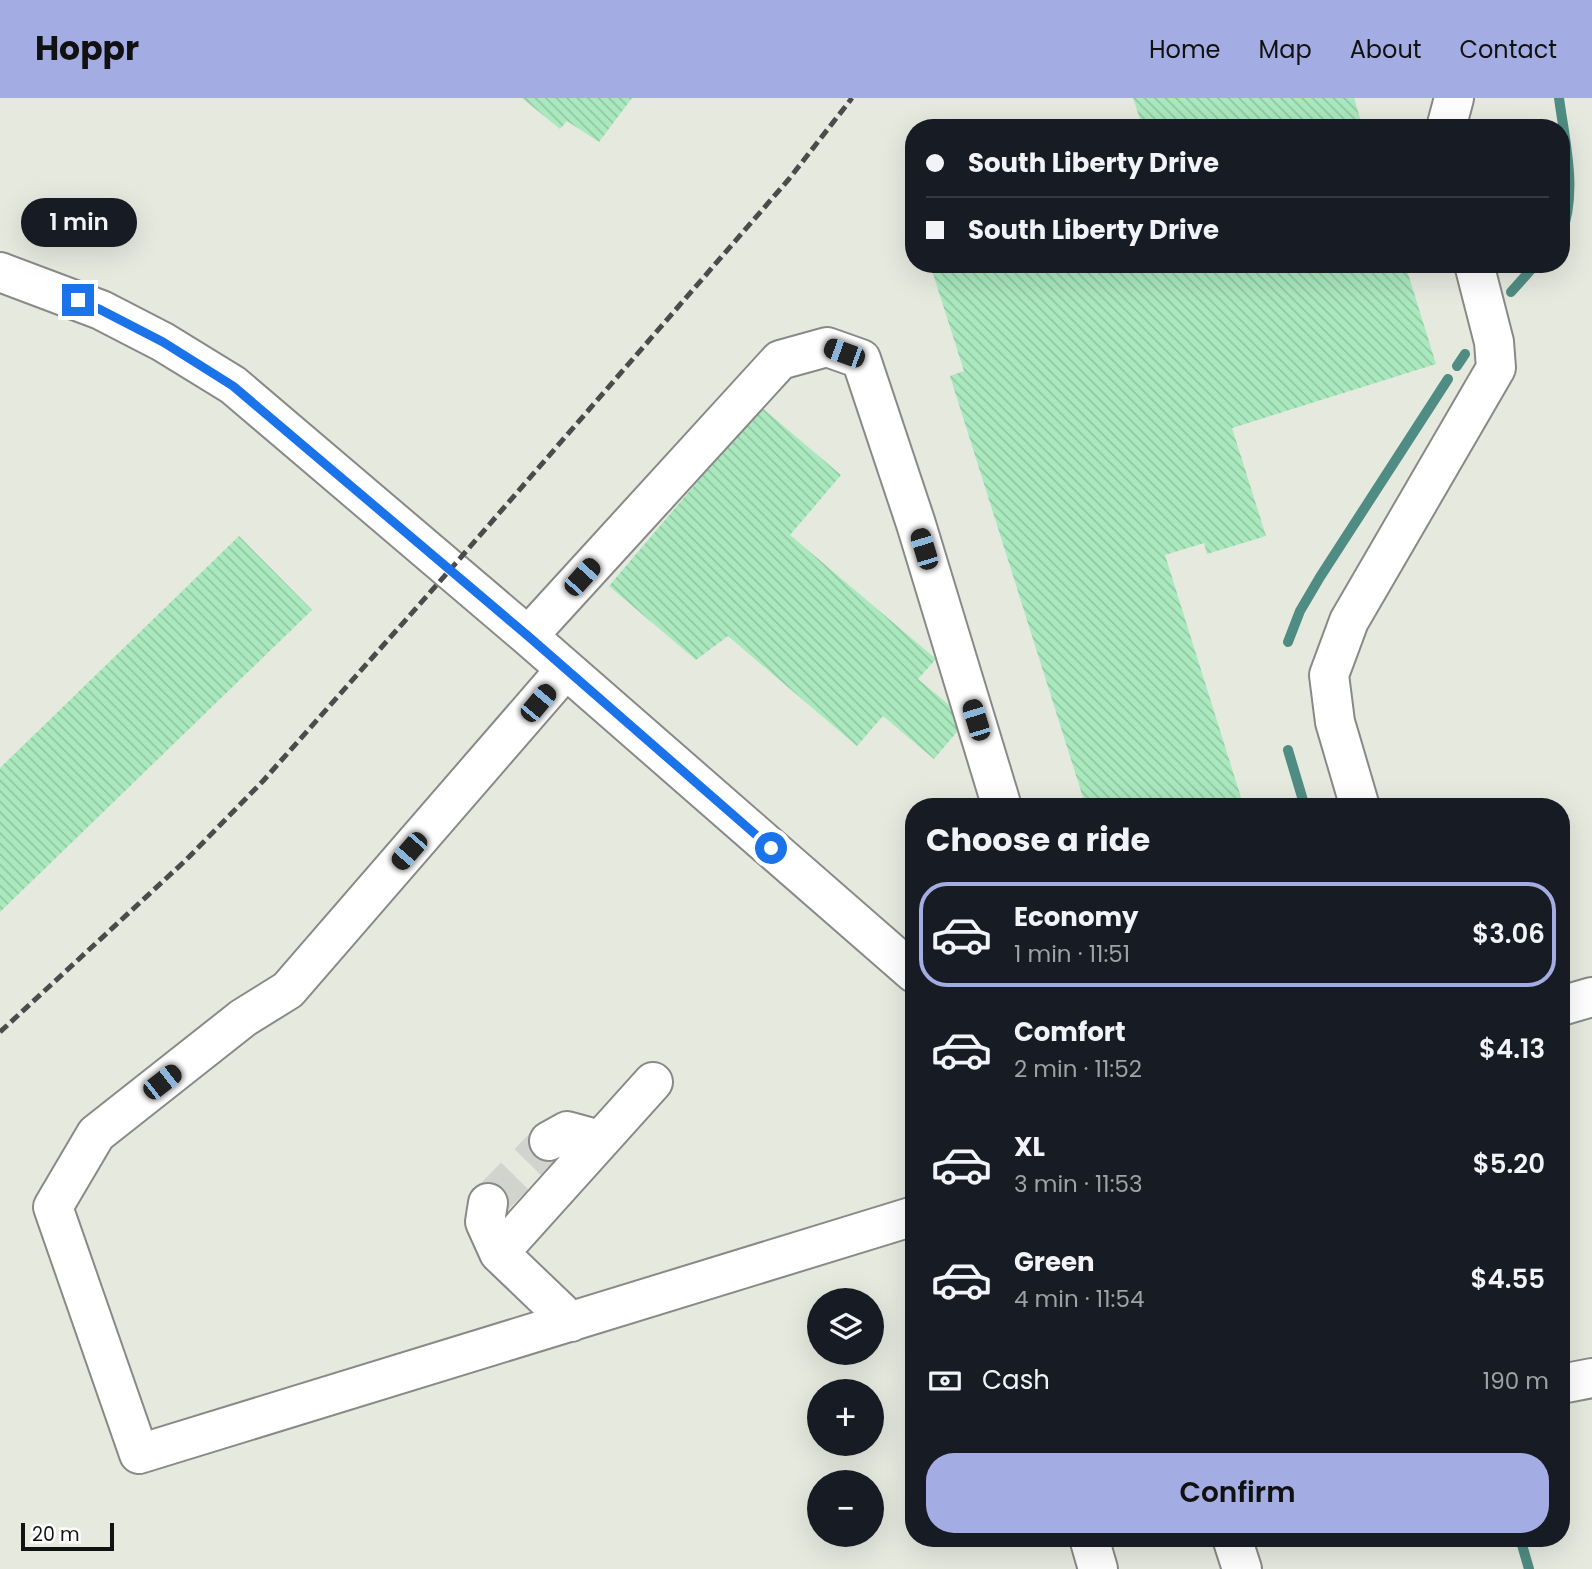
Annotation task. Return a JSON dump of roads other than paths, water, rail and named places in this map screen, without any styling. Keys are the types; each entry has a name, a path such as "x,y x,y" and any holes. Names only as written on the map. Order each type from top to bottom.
{"street":[{"path":"0,272 101,310 163,342 233,386 528,636 905,965"},
{"path":"1357,798 1335,722 1329,675 1349,621 1496,369 1494,342 1476,273"},
{"path":"528,636 780,360 827,347 860,359 920,537 999,798"},
{"path":"566,669 288,990 243,1018 96,1134 53,1207 139,1454 905,1219"},
{"path":"1570,1003 1592,997"},
{"path":"499,1253 653,1082"},
{"path":"549,1141 567,1131 600,1140"},
{"path":"488,1203 485,1222 499,1253 571,1322"},
{"path":"1570,1382 1592,1378"},
{"path":"1091,1547 1098,1569"},
{"path":"1235,1547 1242,1569"}],"waterway":[{"path":"1559,98 1562,119"},
{"path":"1511,292 1528,273"},
{"path":"1457,366 1465,354"},
{"path":"1288,642 1300,611 1320,577 1448,379"},
{"path":"1288,750 1302,798"},
{"path":"1523,1547 1529,1569"}],"tunnel":[{"path":"488,1203 549,1141"}],"railway":[{"path":"0,1032 186,860 263,781 789,179 852,98"}]}
